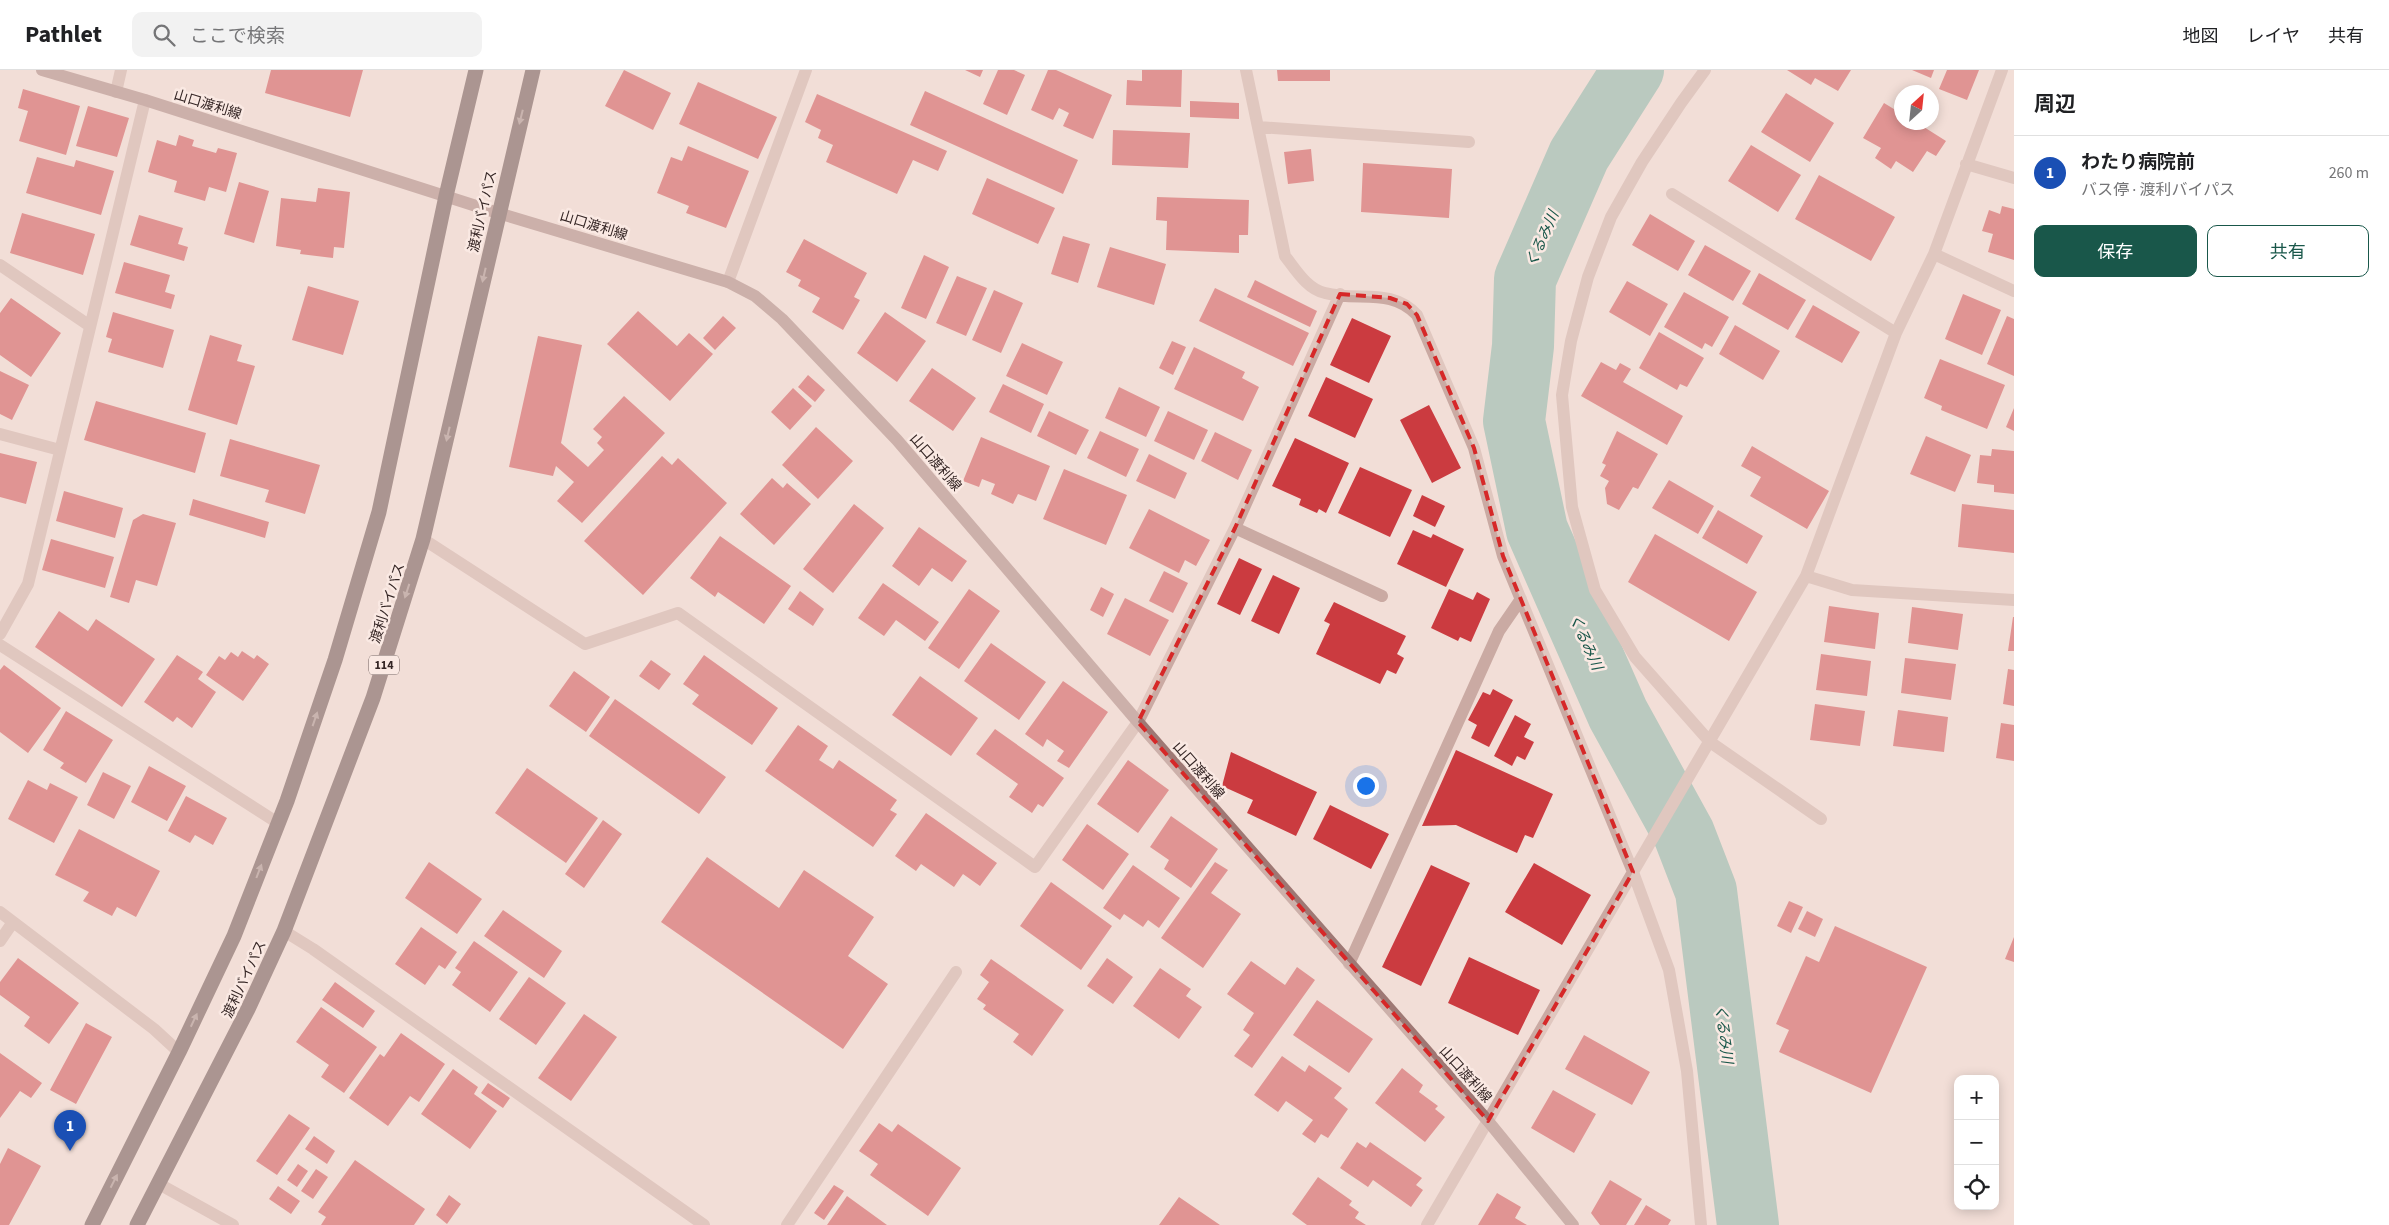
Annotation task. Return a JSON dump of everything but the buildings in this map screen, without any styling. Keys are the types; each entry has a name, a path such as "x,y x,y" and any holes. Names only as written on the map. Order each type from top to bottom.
{"highway":[{"name":"渡利バイパス","path":"92,1225 179,1052 234,936 278,823 335,660 379,512 446,196 476,70"},
{"name":"渡利バイパス","path":"137,1225 248,1010 284,931 373,698 424,539 498,213 533,70"}],"main road":[{"name":"山口渡利線","path":"42,70 145,100 498,213 728,282 755,296 776,313 836,373 896,440 1138,722 1488,1121 1573,1225"}],"street":[{"path":"116,92 121,70"},
{"path":"728,282 806,70"},
{"path":"1246,70 1285,256 1302,278 1324,293 1390,298 1407,304 1417,315 1474,448 1503,556 1633,872 1669,970 1687,1071 1701,1225"},
{"path":"1706,70 1681,103 1642,162 1611,217 1588,277 1571,341 1562,395 1572,508 1595,590 1635,657 1710,742 1821,819"},
{"path":"1427,1225 1806,576 1896,333 1934,254 2002,70"},
{"path":"0,634 28,584 145,100"},
{"path":"1259,126 1469,142"},
{"path":"1966,164 2014,178"},
{"path":"1672,194 1896,333"},
{"path":"1934,254 2014,291"},
{"path":"0,265 90,326"},
{"path":"424,539 585,644 678,613 1035,867 1138,722 1235,528 1340,294"},
{"path":"0,434 60,450"},
{"path":"1235,528 1382,596"},
{"path":"1806,576 1852,590 2014,600"},
{"path":"1349,964 1499,631 1521,599"},
{"path":"0,646 278,823"},
{"path":"0,912 154,1029 179,1052"},
{"path":"0,940 13,922"},
{"path":"284,931 313,949 704,1225"},
{"path":"787,1225 956,972"},
{"path":"159,1184 233,1225"}],"highlighted area":[{"path":"1340,294 1390,298 1407,304 1417,315 1474,448 1503,556 1633,872 1488,1121 1138,722 1235,528"}],"waterway":[{"name":"くるみ川","path":"1633,70 1579,155 1525,279 1523,346 1514,421 1537,530 1618,714 1684,834 1706,891 1748,1225"}],"place":[{"name":"わたり病院前","path":"70,1151"}]}
